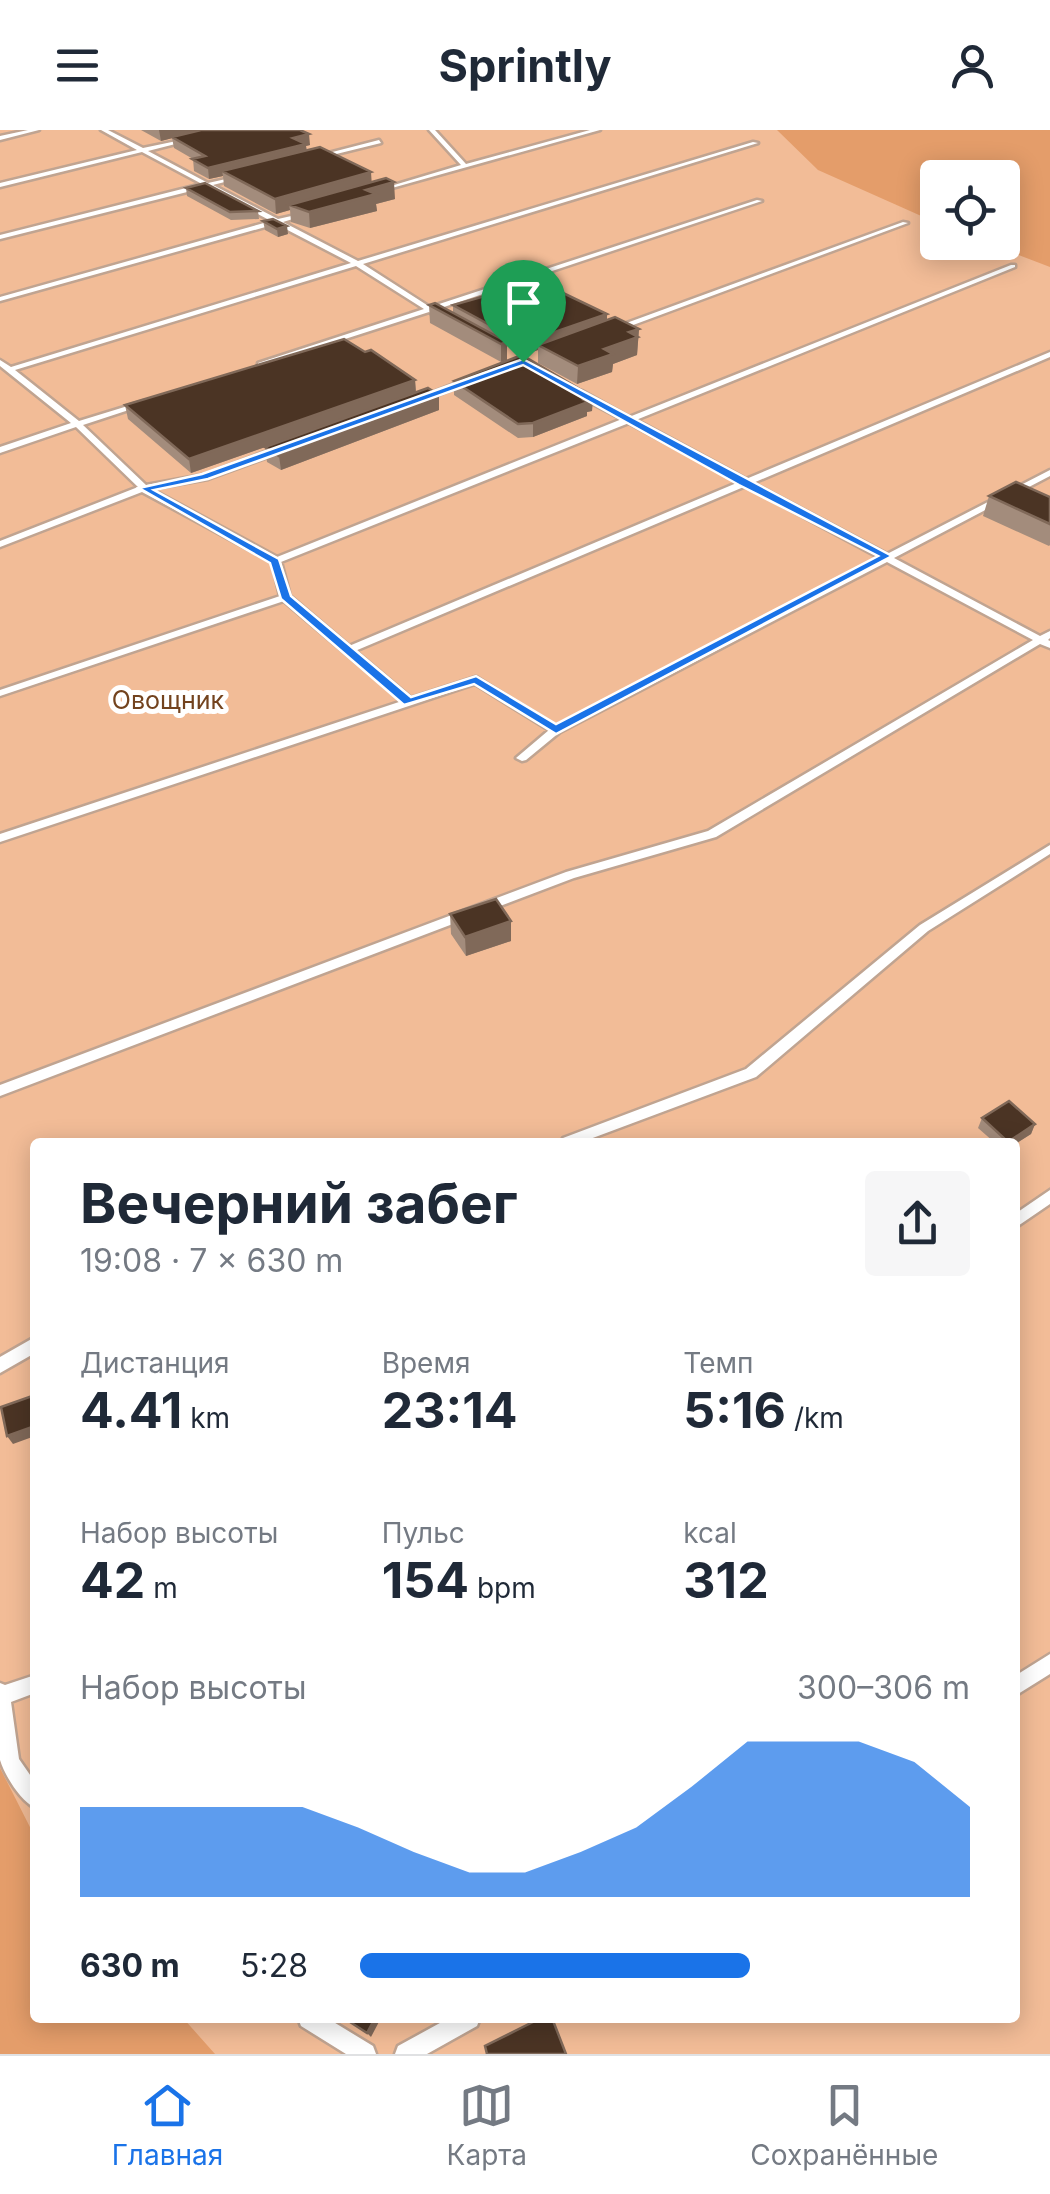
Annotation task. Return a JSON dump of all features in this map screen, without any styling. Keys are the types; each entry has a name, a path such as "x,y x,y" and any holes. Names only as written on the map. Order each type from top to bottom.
{"lane":[{"path":"0,138 36,130"},
{"path":"104,130 356,263 461,328"},
{"path":"432,130 465,166"},
{"path":"370,194 597,130"},
{"path":"0,184 195,138"},
{"path":"303,160 379,142"},
{"path":"3,365 755,144"},
{"path":"0,237 246,174"},
{"path":"244,370 760,201"},
{"path":"0,299 313,211"},
{"path":"596,336 905,223"},
{"path":"276,561 1014,266"},
{"path":"347,651 1050,354"},
{"path":"3,365 77,424 144,488 276,561 285,597 409,702"},
{"path":"411,402 486,376"},
{"path":"576,391 743,483 1047,640"},
{"path":"0,450 151,400"},
{"path":"0,544 144,488 204,476 298,443"},
{"path":"522,758 556,730 1050,473"},
{"path":"0,693 285,597"},
{"path":"0,1091 570,875 712,834 1047,640"},
{"path":"0,838 476,680 556,730"},
{"path":"579,1138 751,1073 924,928 1050,849"},
{"path":"1020,1218 1050,1196"},
{"path":"0,1366 30,1347"},
{"path":"1020,1684 1050,1663"},
{"path":"30,1685 2,1693 10,1763 30,1791"},
{"path":"317,2023 366,2054"},
{"path":"406,2054 460,2023"}],"green space":[{"name":"Овощник","path":"0,130 800,130 920,191 920,260 1020,260 1020,246 1050,253 1050,2054 48,2054 37,2023 1020,2023 1020,1138 30,1138 30,2004 0,1921"}],"shaded area":[{"path":"777,130 1050,130 1050,267 1020,256 1020,160 920,160 920,215 818,170"},
{"path":"0,1768 30,1827 30,2023 187,2023 215,2054 0,2054"}],"building":[{"path":"201,130 300,130 309,134 293,138 306,144 208,168 192,159 205,156 172,137"},
{"path":"320,147 371,172 275,199 222,171"},
{"path":"386,178 394,182 366,190 376,194 309,212 289,205"},
{"path":"205,183 258,211 230,212 186,188"},
{"path":"273,219 287,226 277,229 263,221"},
{"path":"538,281 607,314 523,343 453,305"},
{"path":"435,303 507,342 501,344 429,305"},
{"path":"615,317 639,329 629,332 638,337 604,349 613,354 578,366 538,345"},
{"path":"344,339 365,352 371,350 415,380 189,459 125,405"},
{"path":"522,355 593,397 533,423 518,424 454,381"},
{"path":"428,388 439,395 279,456 265,447"},
{"path":"1016,482 1050,497 1050,524 989,496"},
{"path":"496,899 511,921 465,937 450,914"},
{"path":"1009,1101 1035,1124 1014,1138 1004,1138 982,1118"},
{"path":"30,1397 30,1428 7,1436 1,1407"},
{"path":"352,2023 372,2023 367,2033"},
{"path":"531,2023 554,2023 566,2054 487,2054 485,2046"}],"route":[{"path":"523,362 743,483 886,556 556,730 476,680 409,702 285,597 276,561 144,488 204,476 523,362"}]}
